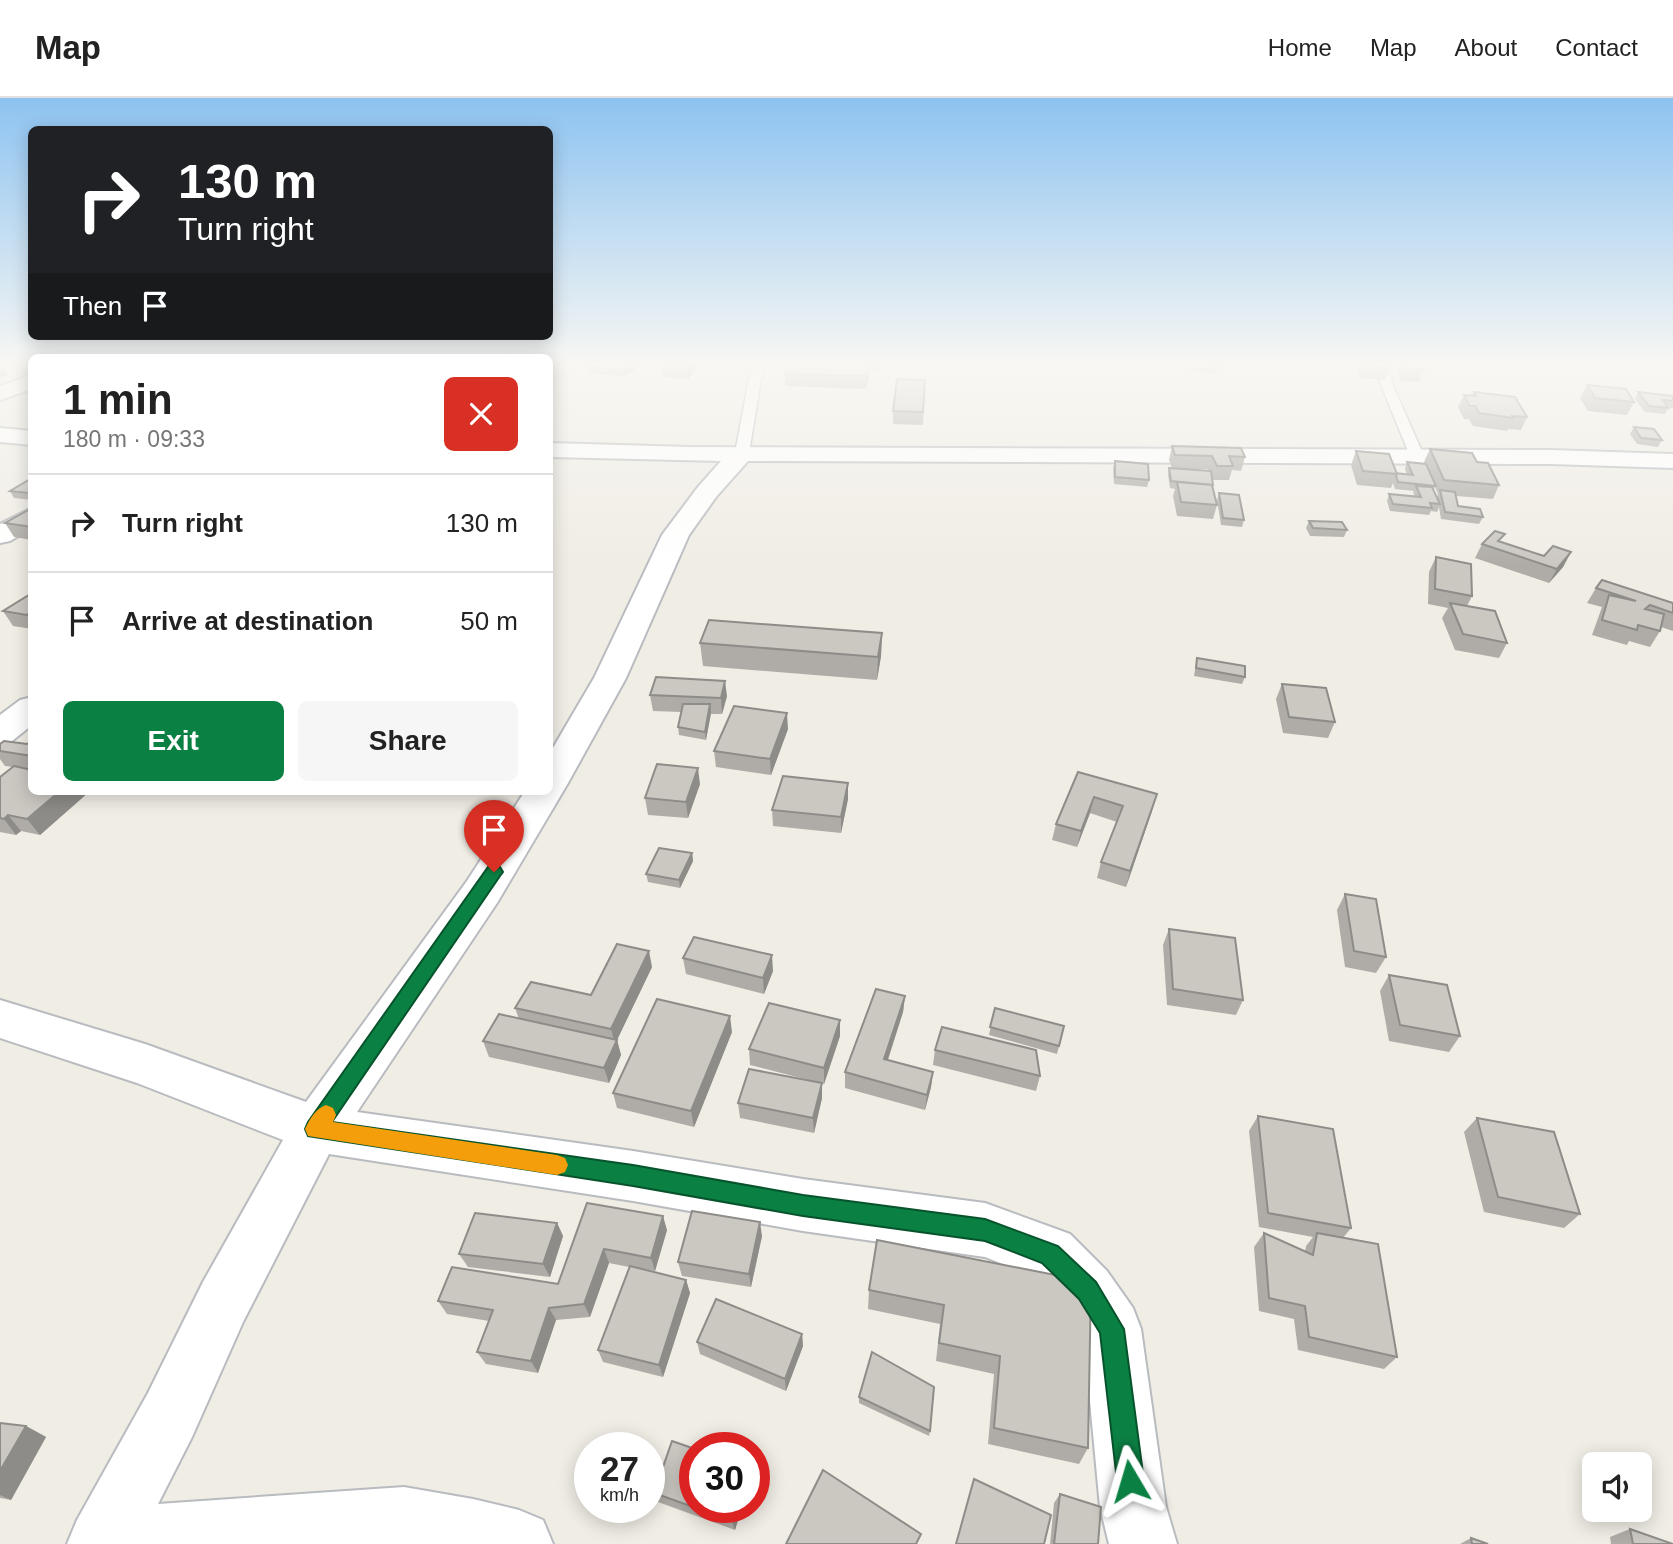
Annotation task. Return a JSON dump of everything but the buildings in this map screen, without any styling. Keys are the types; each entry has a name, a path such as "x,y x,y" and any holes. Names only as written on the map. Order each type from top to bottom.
{"street":[{"path":"0,435 28,438"},
{"path":"553,450 1417,456 1673,461"},
{"path":"553,778 610,678 676,535 707,492 742,453"},
{"path":"0,535 28,518"},
{"path":"0,733 28,710"},
{"path":"102,1543 170,1415 223,1302 316,1129 482,892 542,795"},
{"path":"0,1019 145,1065 316,1129 633,1176 803,1205 985,1230 1049,1254 1087,1291 1112,1329 1133,1507 1143,1544"},
{"path":"102,1543 404,1520 473,1532 519,1544"}],"lane":[{"path":"742,453 746,430"},
{"path":"1404,430 1417,456"}],"slow traffic":[{"path":"326,1115 316,1129 557,1165"}],"route":[{"path":"494,872 316,1129 633,1176 803,1205 985,1230 1049,1254 1087,1291 1112,1329 1130,1481"}]}
